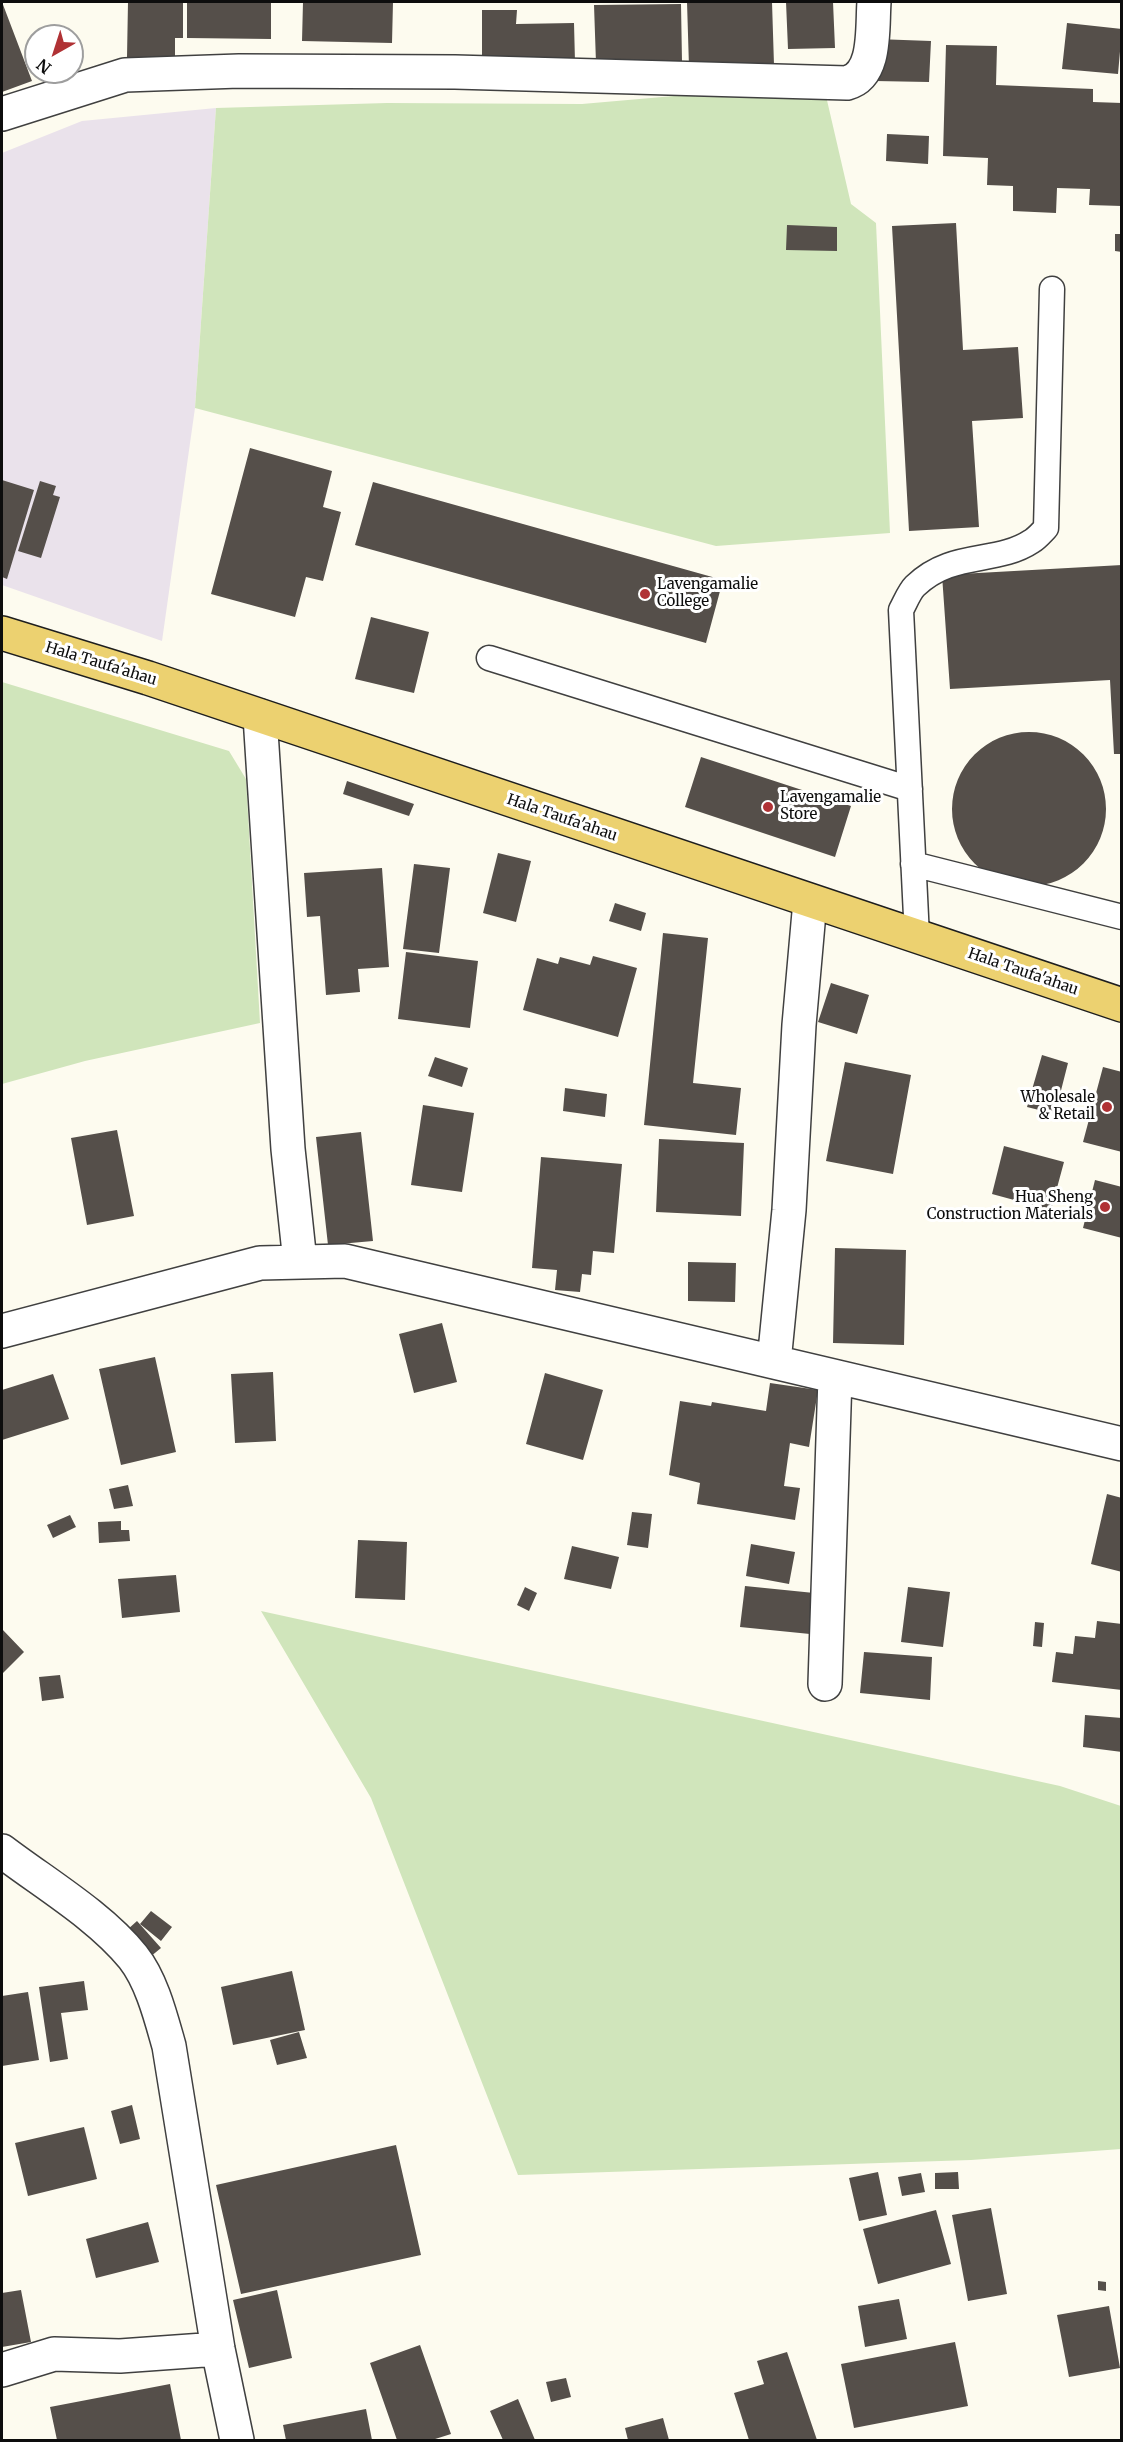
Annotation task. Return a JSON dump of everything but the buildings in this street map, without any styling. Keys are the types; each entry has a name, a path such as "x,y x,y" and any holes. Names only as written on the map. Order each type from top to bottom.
{"main road":[{"name":"Hala Taufa'ahau","path":"2,633 148,678 1122,1005"}],"street":[{"path":"2,114 125,75 240,71 455,72 846,82 857,80 864,71 869,57 874,2"},
{"path":"260,716 288,1149 300,1262"},
{"path":"774,1362 789,1210 799,1025 810,901"},
{"path":"2,1331 260,1263 345,1262 1122,1444"},
{"path":"825,1683 835,1377"},
{"path":"2,1851 84,1913 134,1958 156,2000 169,2046 218,2349 237,2440"},
{"path":"2,2370 54,2354 120,2356 218,2349"}],"lane":[{"path":"917,937 901,610 913,588 931,573 956,561 1011,551 1033,541 1046,528 1052,289"},
{"path":"489,658 910,789"},
{"path":"913,864 1122,917"}],"shaded area":[{"path":"216,108 195,408 162,641 2,585 2,153 82,121"}],"green space":[{"path":"823,83 851,204 876,223 890,533 716,546 195,408 216,108 387,103 582,104"},
{"path":"2,682 229,751 246,779 260,1023 85,1061 2,1084"},
{"path":"261,1611 1060,1786 1121,1806 1121,2149 971,2160 518,2175 371,1798"}],"place":[{"name":"Lavengamalie College","path":"645,594"},
{"name":"Lavengamalie Store","path":"768,807"},
{"name":"Wholesale & Retail","path":"1107,1107"},
{"name":"Hua Sheng Construction Materials","path":"1105,1207"}]}
